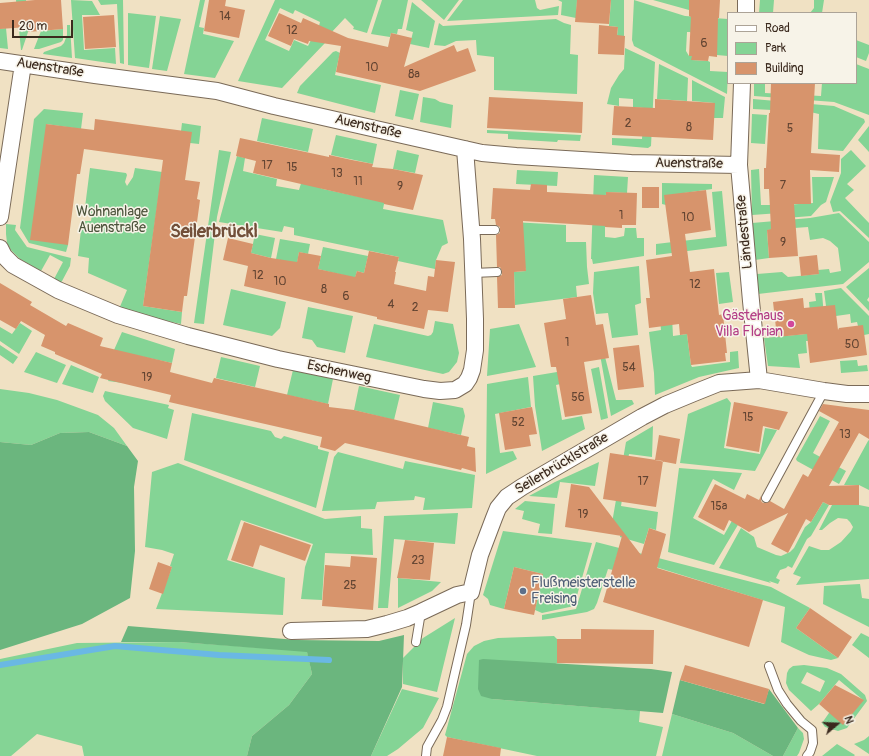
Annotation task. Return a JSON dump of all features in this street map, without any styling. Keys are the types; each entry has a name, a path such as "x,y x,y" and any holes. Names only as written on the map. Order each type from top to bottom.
{"street":[{"path":"746,0 746,12"},
{"name":"Auenstraße","path":"0,60 217,92 482,153 646,163 740,165"},
{"path":"0,217 23,64"},
{"name":"Ländestraße","path":"742,84 740,165 759,380"},
{"name":"Eschenweg","path":"0,248 4,256 14,265 45,283 118,315 188,336 278,359 424,389 455,390 465,384 472,370 475,350 471,230 465,149"},
{"name":"Seilerbrücklstraße","path":"471,592 480,555 498,508 508,497 522,486 665,405 719,383 759,380 847,394 869,394"},
{"path":"291,631 367,629 387,624 421,612 457,595 471,592"}],"lane":[{"path":"471,230 495,230"},
{"path":"473,273 497,272"},
{"path":"766,498 824,391"},
{"path":"426,756 427,747 442,720 447,706 466,625 471,592"},
{"path":"416,642 421,612"},
{"path":"769,666 778,690 787,704 801,721 812,730 813,743 807,756"}],"green space":[{"path":"16,0 26,0 28,32 22,50 21,50"},
{"path":"71,0 92,1 100,15 82,15 84,50 115,48 116,64 75,58"},
{"path":"98,0 123,0 124,64 120,63 117,4 101,5"},
{"path":"200,0 205,0 199,27 204,28 203,34 234,41 215,78 184,74"},
{"path":"275,0 378,0 367,33 353,29 354,27 345,18 329,35 319,26 320,22 295,10 293,14 280,8 265,40 289,51 294,40 308,46 316,30 325,43 282,88 238,81"},
{"path":"382,0 408,0 402,29 398,29 397,34 391,33 390,37 371,34"},
{"path":"421,0 459,0 444,20"},
{"path":"463,0 535,0 537,8 540,10 559,6 558,15 447,21"},
{"path":"558,0 577,0 576,18 561,15 562,2"},
{"path":"611,0 624,0 624,36 617,36 618,27 609,26"},
{"path":"634,0 685,16 727,19 727,56 717,55 690,32 687,32 686,51 689,56 692,56 692,60 710,62 710,71 727,72 727,94 634,46 632,40"},
{"path":"653,0 689,0 689,10"},
{"path":"760,0 774,0 773,12 759,12"},
{"path":"814,0 824,0 822,12 811,12 814,8"},
{"path":"412,2 435,21 429,48 410,44 413,32 406,30"},
{"path":"128,13 156,16 149,68 128,65"},
{"path":"160,16 181,19 167,71 152,69"},
{"path":"556,19 571,25 570,54 578,55 577,94 494,90 494,57 477,55 476,40 456,41 445,46 434,45 439,23 443,26"},
{"path":"67,25 70,25 72,58 43,54 44,52 61,46 64,43 67,35"},
{"path":"6,28 8,49 0,48 0,29"},
{"path":"63,29 63,40 61,42 39,49 34,49 41,31"},
{"path":"857,40 869,45 869,53 866,61 857,57"},
{"path":"625,48 655,62 651,146 648,148 612,145 612,138 642,139 644,108 633,107 633,99 619,98 619,106 607,104 611,88 624,69"},
{"path":"336,51 340,53 335,75 381,85 375,113 297,93 300,86 333,52"},
{"path":"659,64 688,78 687,101 657,99"},
{"path":"857,64 869,69 869,115 834,102 754,96 754,84 765,84 765,93 821,96 822,84 857,84"},
{"path":"692,80 725,97 723,118 714,118 714,103 692,101"},
{"path":"400,90 419,94 413,120 395,116"},
{"path":"423,97 453,105 451,128 420,122"},
{"path":"753,99 834,106 864,119 865,122 843,151 818,149 819,114 810,112 753,109"},
{"path":"44,109 83,113 81,129 46,124 68,245 66,252 29,243 20,228 34,119"},
{"path":"752,114 767,115 765,144 751,143"},
{"path":"262,118 313,129 308,152 257,141"},
{"path":"182,123 201,126 199,144 190,143 181,131"},
{"path":"869,126 869,152 858,140"},
{"path":"487,130 581,135 580,141 558,140 557,142 508,139 508,134 487,133"},
{"path":"336,135 377,144 373,164 331,155"},
{"path":"219,150 231,152 217,217 204,324 194,323"},
{"path":"397,150 419,155 415,173 393,169"},
{"path":"851,150 866,166 847,184 854,190 845,198 869,223 869,238 840,211 833,212 830,202 841,173 841,159"},
{"path":"237,156 245,158 243,171 277,179 276,186 299,190 302,180 323,189 365,198 385,199 383,209 443,220 448,243 442,246 436,260 435,269 398,261 399,257 294,235 294,228 284,226 282,232 219,222"},
{"name":"Wohnanlage Auenstraße","path":"90,168 126,173 127,175 125,182 127,186 133,177 135,168 162,172 143,306 182,312 181,324 134,314 119,309 127,290 88,273 89,258 78,256 82,221 91,221 92,215 84,215"},
{"path":"759,169 761,205 780,205 780,213 752,215 751,170"},
{"path":"517,170 558,172 557,186 516,184"},
{"path":"594,175 628,177 627,193 606,192 605,237 615,238 624,236 625,228 636,228 637,238 644,238 644,256 593,264 591,259"},
{"path":"812,177 834,177 826,202 821,205 811,216 786,218 785,205 813,203"},
{"path":"662,183 712,184 712,189 684,193 666,205 662,204"},
{"path":"722,191 727,246 656,255 656,244 716,237 712,192"},
{"path":"839,213 869,242 869,262 843,284 758,294 757,274 782,272 788,277 819,274 818,270 829,269 830,273 841,271 838,248 830,241 823,238 810,240 808,227 767,230 769,258 755,260 752,223 810,218"},
{"path":"512,222 566,225 566,242 586,242 589,284 576,286 577,297 515,305 514,272 526,271"},
{"path":"6,224 16,225 15,230 27,247 71,258 70,266 61,283 54,279 63,262 50,255 41,271 20,259 11,250 7,243"},
{"path":"255,234 275,238 271,258 251,253"},
{"path":"280,239 310,244 308,254 299,252 297,264 276,259"},
{"path":"323,247 368,256 364,273 357,271 355,278 318,269"},
{"path":"639,266 641,303 635,305 638,335 612,338 608,313 596,314 593,293 594,272"},
{"path":"869,268 869,297 867,300 869,302 869,311 846,287"},
{"path":"729,272 733,302 719,304 716,273"},
{"path":"841,288 869,316 869,334 864,335 857,322 851,323 850,314 836,316 826,306 824,291"},
{"path":"231,289 286,302 280,328 272,336 223,325"},
{"path":"815,293 822,293 826,340 813,341 809,302 816,301"},
{"path":"308,307 353,316 345,353 317,347 312,340 302,338"},
{"path":"804,315 810,341 806,341 807,353 798,354 800,368 768,366 764,338 806,334"},
{"path":"672,317 673,336 687,334 692,367 730,362 730,352 738,351 739,368 699,377 655,395 649,332 661,330 660,319"},
{"path":"435,321 453,324 459,353 457,362 449,372 443,374 366,357 374,324 428,336 433,332"},
{"path":"20,323 32,331 19,354 0,341 0,327 12,334"},
{"path":"519,324 536,367 487,376 490,329"},
{"path":"122,332 175,349 172,363 130,354 123,383 108,381 109,379 102,377"},
{"path":"0,345 18,357 13,364 0,355"},
{"path":"599,349 603,349 616,400 632,400 634,404 611,416"},
{"path":"36,352 66,365 57,383 24,372"},
{"path":"221,357 260,366 255,387 216,378"},
{"path":"857,360 858,366 867,365 868,371 841,373 840,361"},
{"path":"71,365 99,377 93,393 62,384"},
{"path":"599,367 608,418 601,420 591,369"},
{"path":"293,370 333,379 328,404 287,395"},
{"path":"563,371 565,383 556,385 562,420 582,416 585,429 542,451 535,406 533,376"},
{"path":"528,377 531,407 495,414 500,453 513,451 517,459 486,474 487,384"},
{"path":"359,386 400,395 394,420 354,410"},
{"path":"0,389 29,393 57,400 98,415 114,428 127,446 89,432 60,433 31,445 0,442"},
{"path":"105,391 169,405 168,408 174,410 167,439 133,428 105,401 103,396"},
{"path":"727,398 731,403 724,448 760,454 765,428 777,430 755,471 680,463 688,414"},
{"path":"433,402 463,408 465,416 461,435 428,428"},
{"path":"192,413 271,431 275,437 281,439 284,436 318,446 318,449 329,452 316,508 184,460"},
{"path":"820,416 830,421 813,453 846,471 839,484 797,461 796,459"},
{"path":"653,426 652,457 629,454 621,506 658,512 656,530 649,528 644,544 620,537 621,530 612,523 626,442"},
{"path":"89,432 127,446 138,461 134,487 135,551 130,598 82,624 0,650 0,442 31,445 60,433"},
{"path":"869,440 869,490 859,485 844,485 868,441"},
{"path":"338,452 403,469 405,461 475,475 472,508 423,510 425,498 415,496 414,500 377,502 375,509 322,511 334,457"},
{"path":"599,462 595,486 560,482 557,498 529,496 555,482"},
{"path":"178,463 325,519 361,516 361,528 372,529 373,555 325,553 322,600 301,599 305,567 313,544 241,520 227,560 285,578 283,615 156,609 172,567 170,566 174,554 145,547 152,472"},
{"path":"679,468 742,473 734,490 713,479 693,518 724,535 738,510 745,513 714,565 668,552"},
{"path":"525,501 555,504 552,534 538,533 540,524 522,519 524,511 515,509"},
{"path":"823,502 829,505 811,536 807,539 792,568 788,566 780,570 776,578 780,580 778,584 719,568 741,528 754,537 757,547 781,556 790,552 794,548 805,527 811,522"},
{"path":"832,505 859,505 869,507 869,579 796,585 801,577 793,574 809,546 821,550 829,550 841,542 853,527 847,519 838,518 822,530 819,530"},
{"path":"458,513 455,544 394,539 388,608 378,608 384,516"},
{"path":"503,531 592,543 574,606 542,613 535,610 543,574 514,567 504,609 490,605 488,599 483,595"},
{"path":"596,542 771,587 810,608 796,628 838,658 831,660 809,655 781,642 785,607 617,555 613,570 608,569 594,609 587,612 542,620 542,615 576,609"},
{"path":"398,578 441,582 432,591 398,608"},
{"path":"860,584 862,598 869,599 869,627 823,604 824,586"},
{"path":"455,618 437,692 403,684 403,658 423,638"},
{"path":"128,626 297,640 379,641 404,635 402,687 371,756 247,756 252,736 289,705 312,674 307,652 179,642 121,642"},
{"path":"861,633 869,637 869,658 852,645"},
{"path":"554,636 557,639 557,663 492,699 640,711 639,722 663,727 656,756 537,756 447,737 445,735 467,654 474,646 484,641 498,638"},
{"path":"179,642 307,651 312,674 289,705 252,736 247,756 84,756 82,746 37,734 11,756 0,756 0,659 77,643"},
{"path":"483,659 651,669 672,672 663,713 492,699 481,696 478,689 479,660"},
{"path":"804,665 827,668 841,674 865,695 867,701 847,728 838,731 825,727 822,723 829,713 863,700 839,680 819,704 811,711 789,690 786,683 787,673 793,666","holes":["807,672 825,681 820,692 801,683"]},
{"path":"680,680 764,704 769,689 798,728 783,756 773,756 733,733 672,714"},
{"path":"402,689 439,698 423,728 398,749 387,756 371,756"},
{"path":"672,714 733,733 773,756 662,756"},
{"path":"798,728 803,733 804,739 799,753 797,756 783,756"},
{"path":"869,736 869,754 854,744"},
{"path":"837,744 855,755 822,756"}],"building":[{"path":"35,0 61,0 63,29 28,32 28,27 0,29 0,3"},
{"path":"209,0 226,0 225,6 245,10 239,38 204,31"},
{"path":"577,0 611,0 609,24 575,22"},
{"path":"689,0 720,0 717,57 709,56 708,61 691,60 692,56 689,56 691,17 689,16"},
{"path":"279,13 301,23 303,18 348,38 388,47 391,33 412,38 404,67 454,45 457,52 468,48 476,71 420,91 336,72 341,46 309,41 308,44 294,39 291,46 268,36"},
{"path":"114,15 116,47 85,49 83,17"},
{"path":"599,25 618,27 617,35 625,36 624,55 598,54"},
{"path":"771,84 815,84 811,153 840,155 839,172 810,170 811,204 794,204 798,256 769,258 767,230 771,229 769,189 764,189 764,168 766,168"},
{"path":"489,97 583,102 582,133 487,128"},
{"path":"655,99 715,103 713,140 612,135 614,106 655,108"},
{"path":"95,119 192,132 185,180 200,182 197,199 200,200 187,296 184,296 182,312 143,306 163,160 84,149 80,174 77,174 68,245 30,240 46,124 94,130"},
{"path":"240,138 329,157 329,155 373,164 372,167 393,169 423,175 413,210 253,173 256,161 236,156"},
{"path":"531,184 547,185 547,192 606,195 606,192 637,193 636,225 622,225 622,228 523,221 526,271 514,272 515,308 498,308 497,277 502,275 502,271 500,267 497,267 496,235 500,233 500,227 496,225 495,219 491,219 493,188 530,190"},
{"path":"642,187 659,187 659,208 642,208"},
{"path":"706,190 711,230 685,234 690,272 714,269 719,315 723,314 727,353 725,353 726,361 691,365 687,334 680,335 679,324 649,328 646,298 650,298 646,260 672,256 664,195"},
{"path":"228,238 253,244 251,253 271,258 297,262 299,252 321,256 318,269 355,277 357,271 364,273 369,251 399,257 395,272 394,284 426,291 428,276 434,277 436,260 455,262 448,312 428,310 424,329 244,286 248,266 223,260"},
{"path":"817,255 819,274 801,276 799,257"},
{"path":"0,283 32,302 30,305 66,326 68,323 103,338 100,346 172,363 170,372 212,383 214,378 329,404 329,407 354,410 469,437 467,446 475,448 476,472 462,468 461,470 345,443 335,451 320,447 322,437 169,402 171,395 100,378 102,374 55,354 55,352 41,346 45,335 21,321 16,329 0,320"},
{"path":"591,295 596,325 603,324 609,358 584,362 592,413 565,417 556,367 551,367 544,323 566,319 563,299"},
{"path":"803,298 804,308 835,305 838,330 839,328 863,325 867,355 810,363 807,334 777,337 773,302"},
{"path":"639,345 644,387 618,390 613,348"},
{"path":"734,402 788,412 779,430 763,426 759,452 726,446"},
{"path":"823,404 869,410 869,439 859,433 829,486 859,485 859,505 829,505 823,502 811,522 806,519 788,553 771,544 788,513 749,532 729,520 724,531 698,517 715,484 745,499 747,494 759,500 761,496 761,501 763,503 770,501 784,509 803,474 808,477 839,422 819,411"},
{"path":"532,407 537,434 529,435 531,446 505,450 499,413"},
{"path":"659,435 680,439 676,464 655,460"},
{"path":"610,453 663,461 656,507 603,499"},
{"path":"571,484 589,487 641,555 649,528 666,534 657,568 763,600 749,647 603,602 622,536 565,527"},
{"path":"244,522 311,545 305,561 260,545 253,567 231,560"},
{"path":"405,540 434,543 430,580 397,578"},
{"path":"351,556 377,558 373,610 322,606 325,565 350,567"},
{"path":"158,562 172,567 163,594 149,589"},
{"path":"514,567 543,574 534,615 504,609"},
{"path":"810,608 852,637 838,658 796,628"},
{"path":"581,629 654,630 653,664 557,663 557,639 581,639"},
{"path":"685,665 769,689 765,704 680,680"},
{"path":"835,685 864,700 843,725 819,704"},
{"path":"447,737 501,748 500,756 443,756"}],"waterway":[{"path":"0,665 115,646 219,655 329,660"}],"place":[{"name":"Gästehaus Villa Florian","path":"791,324"},
{"name":"Flußmeisterstelle Freising","path":"523,591"}],"district":[{"name":"Seilerbrückl","path":"214,232"}]}
